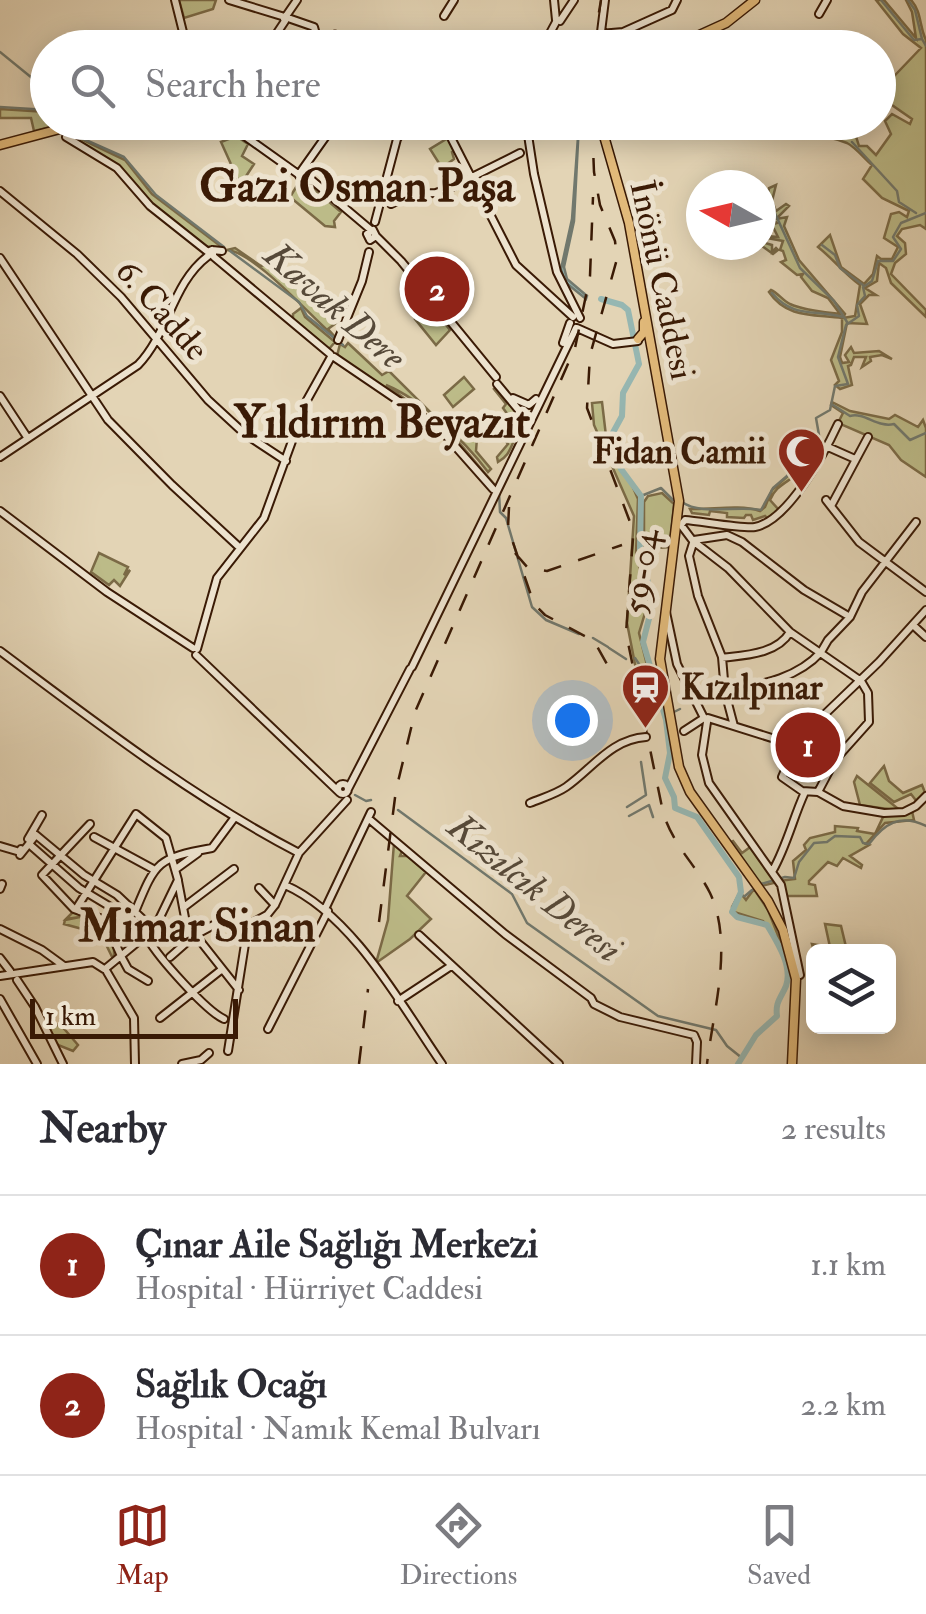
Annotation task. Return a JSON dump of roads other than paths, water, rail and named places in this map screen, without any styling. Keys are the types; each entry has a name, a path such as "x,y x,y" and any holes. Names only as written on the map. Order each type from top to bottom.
{"main road":[{"path":"702,30 753,0"},
{"path":"710,30 734,19 753,0"},
{"path":"0,143 30,136"},
{"path":"0,143 30,136"},
{"name":"İnönü Caddesi","path":"604,140 627,224 644,322 642,339 650,353 678,513"},
{"name":"İnönü Caddesi","path":"614,177 629,223 642,339 678,513"},
{"name":"59-04","path":"678,513 660,659 677,759 688,793 772,912 789,960 790,1064"},
{"name":"59-04","path":"675,735 658,659 678,513"},
{"path":"675,735 677,759"},
{"name":"59-04","path":"677,759 690,792 765,896 783,930 794,968 796,1006 790,1064"},
{"path":"796,1006 800,975"}],"street":[{"path":"176,0 184,30"},
{"path":"232,0 315,30"},
{"path":"279,30 298,0"},
{"path":"444,16 454,0"},
{"path":"555,0 556,24"},
{"path":"553,30 574,0"},
{"path":"601,30 605,0"},
{"path":"627,30 672,10 677,0"},
{"path":"818,14 827,0"},
{"path":"84,140 117,168 150,206 331,354 440,429 494,489"},
{"path":"250,140 303,173 372,235 432,301 522,414 533,414"},
{"path":"303,173 324,140"},
{"path":"376,222 397,140"},
{"path":"452,140 511,258 524,275 575,322 613,344 642,339"},
{"path":"494,489 575,322 571,299 557,272 529,140"},
{"path":"391,204 412,194 436,193 520,153"},
{"name":"6. Cadde","path":"0,191 77,254 157,337 208,400 245,434 286,462"},
{"path":"195,651 217,578 264,518 306,400 337,342 362,281 369,252"},
{"path":"0,458 131,371 157,337 194,268 212,253"},
{"path":"0,258 90,396 125,440 240,547"},
{"path":"166,959 194,935 221,921 248,926 264,918 285,885 295,854 344,802 344,791 410,669 523,428 522,408 534,403 575,322"},
{"path":"496,381 516,401 529,404 533,414"},
{"path":"0,396 27,437"},
{"path":"678,513 754,528 780,510 814,471 838,424"},
{"path":"868,437 828,503 859,542 926,592"},
{"path":"828,447 856,459"},
{"path":"678,513 694,541 728,568 790,632 822,649 860,680 868,694 869,722 835,760 818,792"},
{"path":"0,514 106,596 195,651 344,791"},
{"path":"725,692 800,669 850,618 862,592 916,522"},
{"path":"734,726 722,658 698,596 688,554 694,541 704,536 727,535 742,542 804,590 850,618"},
{"path":"926,610 794,748 782,778 805,792 818,792 844,806 896,814 916,806 926,796"},
{"path":"666,612 677,664 706,720 702,760 711,787 776,877 800,975"},
{"path":"914,626 926,638"},
{"path":"722,658 782,644 790,632"},
{"path":"0,651 70,704 295,854"},
{"path":"706,720 794,748"},
{"path":"675,735 706,720 794,748"},
{"path":"531,804 566,787 596,758 646,737"},
{"path":"776,877 788,825 805,792"},
{"path":"76,910 136,814 159,830 168,842 176,869 177,881 148,936"},
{"path":"0,846 20,852 42,815"},
{"path":"268,1029 370,815 505,934 580,989 594,1004 620,1017 694,1036 698,1042 696,1064"},
{"path":"136,912 154,869 172,856 212,848 235,817"},
{"path":"176,869 196,854 216,848 235,817"},
{"path":"90,824 42,876 76,910 105,920 119,959 148,981"},
{"path":"20,855 36,835 94,882 117,895 136,912 148,936 193,993 224,1019"},
{"path":"94,837 154,869"},
{"path":"29,844 86,893 148,936"},
{"path":"172,856 186,924 239,990"},
{"path":"183,907 234,869"},
{"path":"285,885 326,910 374,967 442,1064"},
{"path":"259,888 275,905"},
{"path":"105,971 148,936 186,924"},
{"path":"228,1051 248,926"},
{"path":"0,929 65,966"},
{"path":"420,935 559,1064"},
{"path":"0,958 35,1008 63,1064"},
{"path":"0,977 97,962 132,1018 134,1064"},
{"path":"398,1001 451,965"},
{"path":"160,1018 220,970"},
{"path":"0,998 37,1064"},
{"path":"182,1064 202,1060 209,1052"}],"water":[{"path":"578,140 574,221 564,267 567,279 586,299 565,282 561,269 572,219"}],"waterway":[{"path":"881,0 914,40 922,39 926,46"},
{"path":"908,0 915,10 922,39"},
{"path":"0,52 30,76"},
{"path":"0,107 30,109"},
{"path":"86,140 124,157 156,195 224,247"},
{"path":"852,142 897,191 899,202 916,213"},
{"path":"682,502 699,508 761,510 773,488 814,449 819,435 816,418 830,410 835,386 848,384 838,357 846,325 859,316 857,305 865,296 863,287 872,281 878,261 893,261 901,249 893,237 901,223 926,213"},
{"path":"776,216 800,268 834,301 847,322"},
{"path":"822,245 835,255 840,268 863,285"},
{"name":"Kavak Dere","path":"230,251 299,302 307,316 343,345"},
{"path":"772,293 788,307 843,317"},
{"path":"601,299 628,310 639,364 623,393 622,416 610,438 621,469 641,496 640,551 653,603 643,642 666,720 670,753 665,778 675,808 697,817 739,877 741,892 732,912 767,925 787,970 777,1016 756,1035 738,1064"},
{"path":"833,405 850,416 894,424 910,440 926,433"},
{"path":"641,496 661,488 673,500"},
{"path":"499,492 500,512 506,518 532,607 546,620 579,634"},
{"path":"593,638 608,647"},
{"path":"609,648 626,659"},
{"path":"635,658 641,667 652,668"},
{"path":"674,712 680,709"},
{"path":"627,807 646,795 641,762"},
{"path":"355,795 371,800"},
{"path":"629,816 649,805 653,817"},
{"name":"Kızılcık Deresi","path":"398,810 512,894 527,923 658,1016 716,1030 742,1058"},
{"path":"761,884 794,878 799,862 814,843 827,842 835,836 860,837 869,844 893,823 908,821 926,826"},
{"path":"740,896 752,890"}],"railway":[{"path":"596,30 601,0"},
{"path":"593,140 600,205 615,241 617,259 590,355 587,408 630,522 633,538 626,633 663,812 672,834 710,893 717,913 720,978 707,1064"},
{"path":"379,922 396,790 415,712 575,348 590,276 593,197"},
{"path":"509,507 508,528 534,604 545,615 594,641 612,673"},
{"path":"515,553 528,568 547,571 622,545"},
{"path":"359,1064 368,989"}],"place":[{"name":"Sağlık Ocağı","path":"437,289"},
{"name":"Fidan Camii","path":"801,494"},
{"name":"Kızılpınar","path":"646,730"},
{"name":"Çınar Aile Sağlığı Merkezi","path":"808,745"}],"district":[{"name":"Gazi Osman Paşa","path":"357,187"},
{"name":"Yıldırım Beyazıt","path":"382,423"},
{"name":"Mimar Sinan","path":"197,927"}]}
